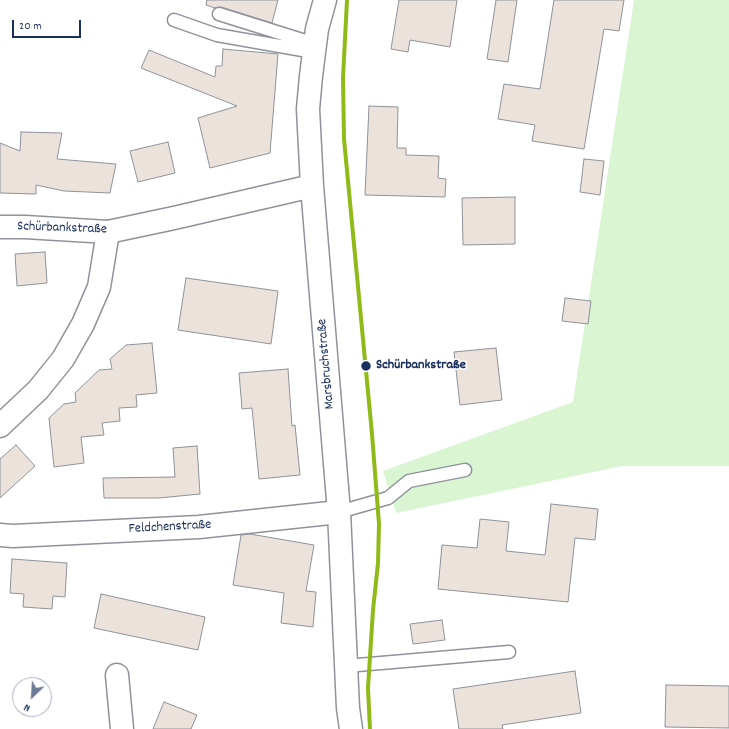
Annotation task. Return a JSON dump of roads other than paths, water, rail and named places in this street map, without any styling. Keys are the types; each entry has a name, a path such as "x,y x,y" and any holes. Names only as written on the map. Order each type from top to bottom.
{"street":[{"name":"Marsbruchstraße","path":"325,0 317,29 308,109 312,186 339,512 348,708 351,729"},
{"name":"Schürbankstraße","path":"0,227 108,232 312,186"},
{"path":"0,426 38,390 63,358 83,324 99,287 108,232"},
{"name":"Feldchenstraße","path":"0,535 13,536 199,527 339,512"},
{"path":"117,675 122,729"}],"lane":[{"path":"220,14 315,48"},
{"path":"174,20 217,35 315,48"},
{"path":"339,512 388,498 409,481 465,470"},
{"path":"346,666 508,652"}],"place":[{"name":"Schürbankstraße","path":"366,366"}]}
